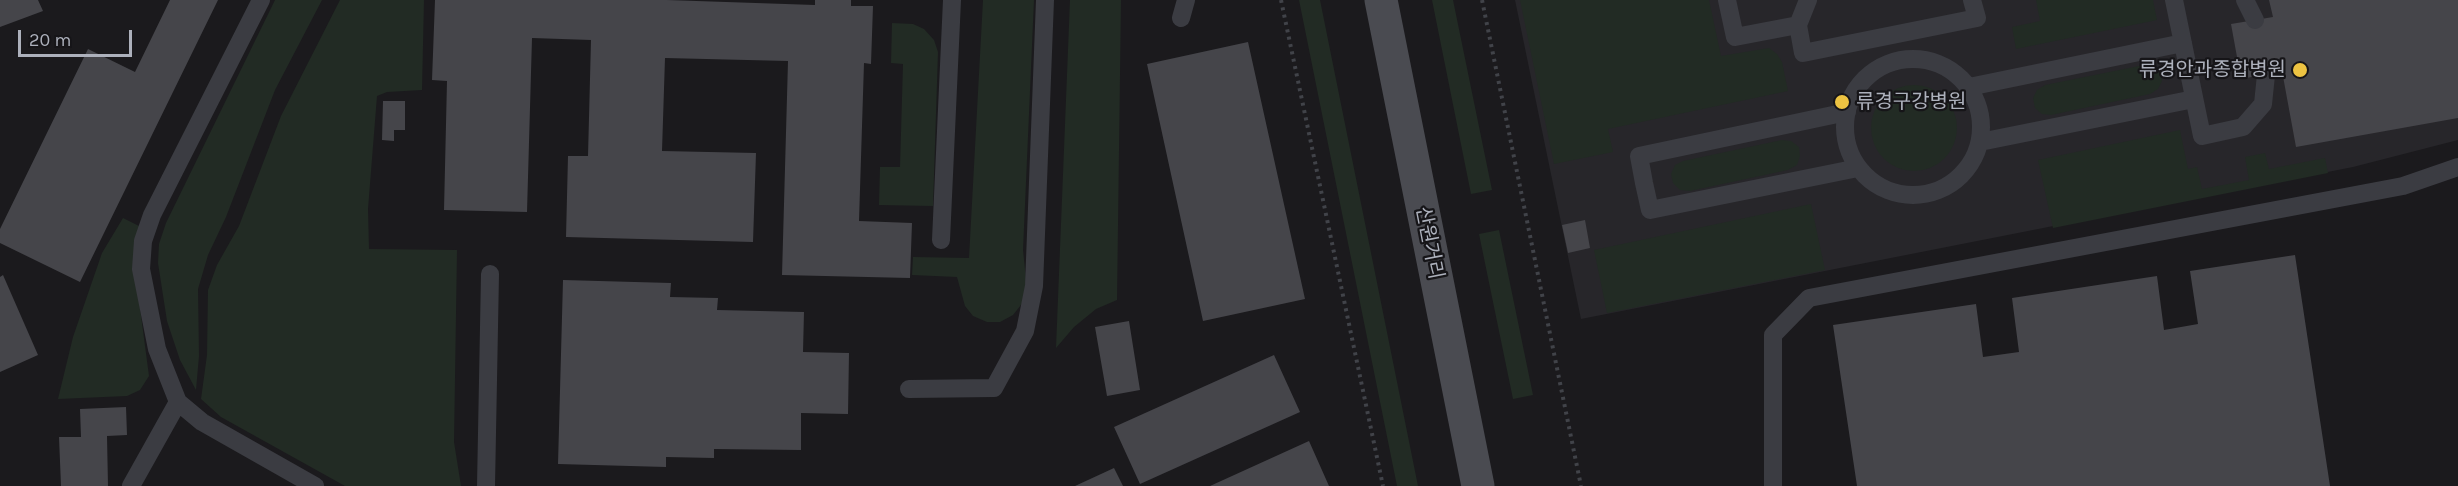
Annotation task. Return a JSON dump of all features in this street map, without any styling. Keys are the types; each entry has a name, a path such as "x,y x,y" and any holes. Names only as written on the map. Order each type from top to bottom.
{"main road":[{"name":"산원거리","path":"1380,0 1478,486"}],"lane":[{"path":"261,0 152,215 143,241 141,269 157,349 178,402 202,422 315,486"},
{"path":"941,240 952,0"},
{"path":"909,389 993,388 1025,331 1034,286 1045,0"},
{"path":"1728,0 1735,37 1798,25"},
{"path":"1808,0 1798,25 1803,54 1977,18 1972,0"},
{"path":"2174,0 2202,136 2243,127 2263,104 2266,75"},
{"path":"2245,0 2255,20"},
{"path":"1894,35 1900,60"},
{"path":"1969,87 2183,43"},
{"path":"1919,59 1938,63 1955,73 1969,87 1978,104 1982,123 1980,142 1973,161 1961,176 1946,188 1927,194 1908,195 1889,192 1872,182 1858,168 1849,151 1845,132 1847,112 1854,94 1866,79 1881,67 1900,60 1919,59"},
{"path":"1980,142 2194,99"},
{"path":"1847,112 1639,156 1644,183 1650,210 1858,168"},
{"path":"1773,486 1773,335 1809,297 2403,186 2458,167"},
{"path":"486,486 490,274"},
{"path":"130,486 178,402"}],"path":[{"path":"1281,0 1383,486"},
{"path":"1482,0 1581,486"}],"shaded area":[{"path":"275,0 322,0 275,90 226,217 208,255 198,289 199,356 196,390 180,360 167,321 158,263 159,244 166,223"},
{"path":"340,0 424,0 422,90 387,92 377,96 368,209 369,249 457,250 454,442 461,486 345,486 221,417 201,399 207,355 208,290 217,265 239,226 281,116"},
{"path":"983,0 1034,0 1023,250 1026,279 1024,301 1013,315 1000,322 987,322 973,316 965,306 957,277 912,275 913,257 969,258"},
{"path":"1070,0 1121,0 1117,300 1096,309 1074,327 1056,348"},
{"path":"1299,0 1320,0 1418,486 1397,486"},
{"path":"1432,0 1453,0 1492,190 1471,194"},
{"name":"류경구강병원","path":"1515,0 2458,0 2458,140 2353,167 1581,319"},
{"path":"1520,0 1709,0 1721,56 1769,48 1782,62 1788,91 1608,129 1613,152 1554,164"},
{"path":"2036,0 2153,0 2157,20 2016,49 2012,27 2040,21"},
{"path":"892,23 913,24 924,29 934,40 938,52 933,206 879,205 880,167 900,167 903,64 891,63"},
{"path":"2144,65 2153,66 2160,72 2162,81 2158,89 2150,94 2051,115 2042,114 2035,108 2033,98 2037,90 2045,85"},
{"path":"1914,85 1930,89 1944,98 1953,112 1957,128 1953,144 1944,158 1930,167 1914,171 1898,167 1884,158 1875,144 1871,128 1875,112 1884,98 1898,89"},
{"path":"2180,130 2188,169 2197,167 2202,189 2249,180 2245,157 2265,153 2269,169 2325,158 2328,173 2053,228 2038,160"},
{"path":"1782,140 1791,141 1799,147 1800,156 1797,165 1788,170 1690,191 1680,190 1673,183 1671,174 1675,165 1683,161"},
{"path":"1811,204 1825,270 1607,313 1594,250"},
{"path":"123,218 139,226 140,308 149,376 140,390 127,396 58,399 73,337 102,253"},
{"path":"1499,230 1533,395 1513,399 1479,234"}],"building":[{"path":"0,0 38,0 43,11 0,27"},
{"path":"170,0 218,0 80,282 0,243 0,229 88,49 135,72"},
{"path":"435,0 667,0 815,5 815,0 851,0 851,6 873,6 871,64 864,63 859,221 912,223 910,278 782,275 788,61 665,58 662,151 756,153 753,242 566,237 568,156 588,156 591,40 532,38 527,212 444,210 447,81 432,80"},
{"path":"2269,0 2458,0 2458,118 2296,147 2282,71 2241,79 2231,24 2273,17"},
{"path":"1248,42 1305,299 1203,321 1147,64"},
{"path":"383,101 405,101 405,130 394,130 394,141 382,140"},
{"path":"1585,220 1590,248 1568,253 1562,225"},
{"path":"2295,255 2330,486 1857,486 1833,325 1976,304 1983,357 2019,352 2012,298 2157,276 2164,330 2198,324 2190,271"},
{"path":"3,275 38,355 0,372 0,277"},
{"path":"563,280 671,283 670,297 718,298 717,310 804,312 803,352 849,353 848,414 801,413 801,450 714,449 714,458 666,457 666,467 558,464"},
{"path":"1129,321 1140,390 1107,396 1095,327"},
{"path":"1274,355 1300,412 1140,484 1114,427"},
{"path":"126,407 127,435 107,436 108,486 61,486 59,437 81,437 80,409"},
{"path":"1309,441 1329,486 1210,486"},
{"path":"1114,468 1123,486 1075,486"}],"place":[{"name":"류경안과종합병원","path":"2300,70"},
{"name":"류경구강병원","path":"1842,102"}]}
